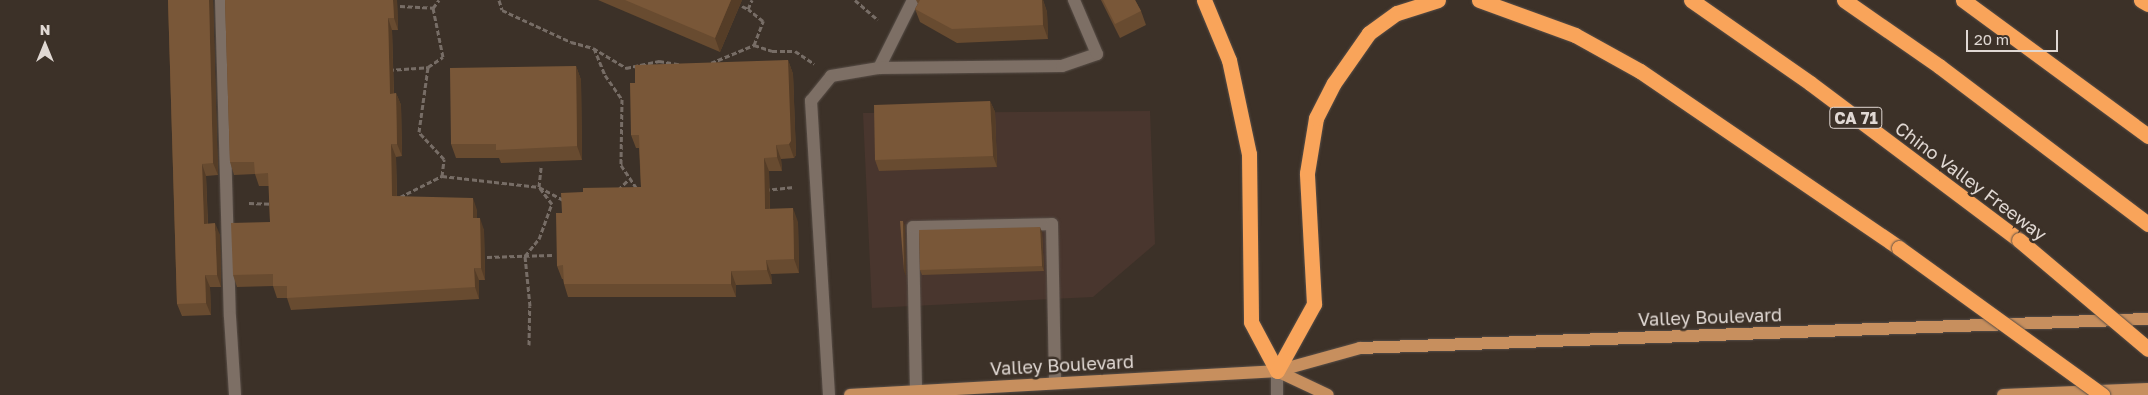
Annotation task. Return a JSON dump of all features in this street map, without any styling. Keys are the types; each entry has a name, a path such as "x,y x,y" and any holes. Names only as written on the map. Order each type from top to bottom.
{"highway":[{"path":"1204,0 1229,60 1249,154 1251,322 1277,371"},
{"path":"1277,371 1314,304 1307,173 1316,118 1334,83 1370,33 1397,13 1438,0"},
{"path":"1479,0 1575,35 1640,71 1900,248 2102,395"},
{"name":"Chino Valley Freeway","path":"1691,0 1810,83 2019,240 2148,348"},
{"path":"1844,0 1939,66 2148,224"},
{"path":"1964,0 2148,136"},
{"path":"2141,0 2148,4"}],"main road":[{"name":"Valley Boulevard","path":"850,395 1277,371 1360,348 2148,319"},
{"name":"Valley Boulevard","path":"1277,371 1328,395"},
{"path":"2003,395 2148,389"}],"street":[{"path":"221,0 235,395"},
{"path":"879,68 913,0"},
{"path":"829,395 814,185 811,101 831,76 879,68 992,69 1062,66 1097,54 1074,0"},
{"path":"916,390 913,227 1052,224 1055,382"},
{"path":"1277,371 1277,395"}],"path":[{"path":"433,8 440,0"},
{"path":"499,0 502,10 572,42 593,48 626,68 659,61 683,65"},
{"path":"748,9 752,0"},
{"path":"855,0 896,34"},
{"path":"400,6 433,8"},
{"path":"708,65 754,44 763,21 742,6"},
{"path":"382,70 428,67 443,58 433,8"},
{"path":"754,44 772,51 795,51 831,76"},
{"path":"593,48 604,75 622,99 621,165 628,180 645,193"},
{"path":"428,67 419,132 444,159 442,176"},
{"path":"528,345 530,306 525,256 539,239 552,204 539,188 541,167"},
{"path":"396,199 442,176 539,188 567,202"},
{"path":"611,194 628,180"},
{"path":"756,191 814,185"},
{"path":"228,203 275,204"},
{"path":"487,257 552,255"}],"shaded area":[{"path":"1150,111 1155,244 1093,297 872,308 863,113"}],"building":[{"path":"168,0 209,0 213,163 202,164 204,224 215,223 217,275 205,275 206,303 177,304"},
{"path":"225,0 393,0 394,18 388,18 390,94 396,93 397,144 391,144 392,196 473,198 473,218 480,218 481,268 474,268 475,287 287,298 287,286 273,286 273,274 233,275 231,223 270,222 268,173 255,174 254,162 230,162"},
{"path":"625,0 731,0 715,38"},
{"path":"920,0 1042,0 1043,25 952,29 915,9"},
{"path":"1103,0 1135,0 1141,11 1115,24"},
{"path":"788,60 791,141 789,144 776,145 777,157 764,158 765,209 793,208 794,259 766,260 767,270 731,271 731,284 564,284 563,265 557,266 556,213 562,213 561,193 583,192 583,188 641,187 639,135 631,135 630,83 635,83 635,65"},
{"path":"576,66 577,146 496,150 496,144 451,144 450,68"},
{"path":"990,101 993,156 875,160 874,105"},
{"path":"900,221 903,221 904,271"},
{"path":"1040,227 1042,266 920,270 919,230"}]}
